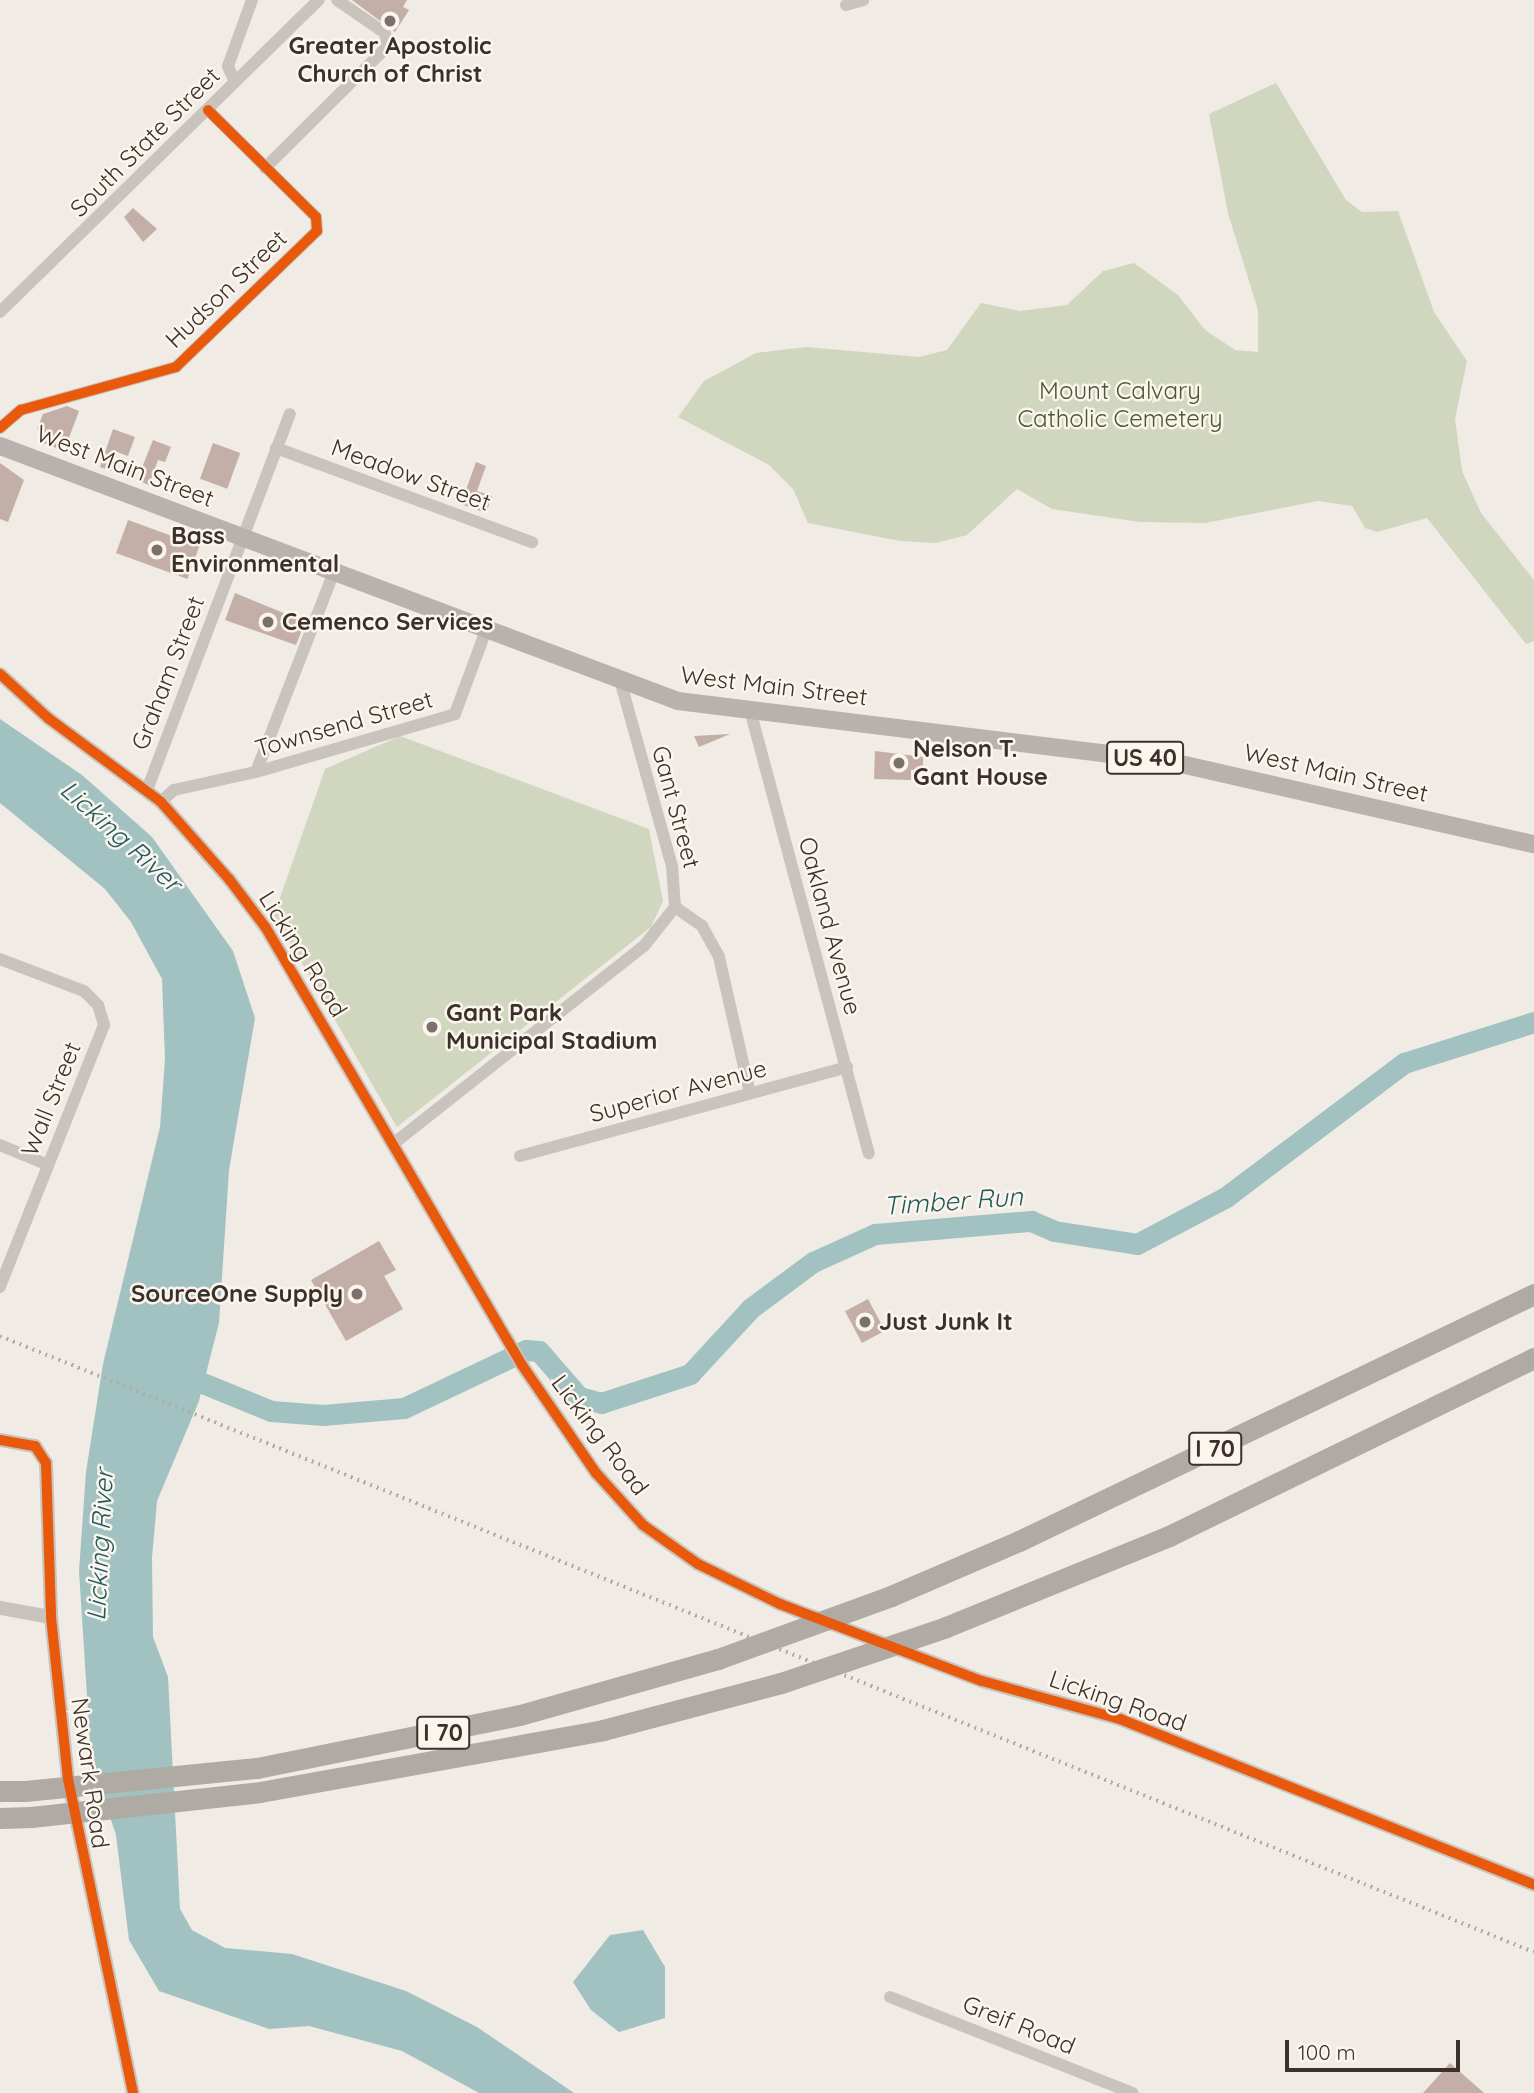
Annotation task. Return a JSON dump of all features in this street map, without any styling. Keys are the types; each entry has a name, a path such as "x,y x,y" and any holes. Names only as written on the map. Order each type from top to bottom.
{"highway":[{"name":"I 70","path":"0,1791 25,1791 257,1768 520,1715 718,1658 891,1596 1019,1541 1534,1294"},
{"name":"I 70","path":"0,1818 260,1793 603,1730 781,1683 946,1627 1169,1536 1534,1358"}],"main road":[{"name":"West Main Street","path":"0,446 678,701 1172,762 1534,844"}],"street":[{"path":"235,82 228,66 252,0"},
{"name":"South State Street","path":"0,312 319,0"},
{"path":"208,110 265,168 388,46 385,33 337,0"},
{"path":"846,5 863,0"},
{"name":"Hudson Street","path":"0,428 21,410 176,367 319,225 265,168"},
{"name":"Graham Street","path":"146,790 290,414"},
{"name":"Meadow Street","path":"276,448 532,542"},
{"path":"256,772 334,572"},
{"name":"Townsend Street","path":"161,802 174,790 256,772 455,713 486,630"},
{"name":"Licking Road","path":"0,674 48,718 161,802 266,928 522,1365 596,1473 643,1525 729,1582 940,1667 1120,1719 1534,1885"},
{"name":"Gant Street","path":"620,680 672,866 675,907 702,926 719,957 750,1093"},
{"name":"Oakland Avenue","path":"750,710 869,1153"},
{"path":"393,1144 644,946 675,907"},
{"name":"Wall Street","path":"0,959 69,984 98,1005 104,1025 0,1287"},
{"name":"Superior Avenue","path":"520,1156 846,1067"},
{"path":"0,1145 48,1165"},
{"name":"Newark Road","path":"0,1440 35,1446 41,1454 47,1478 51,1617 80,1857 132,2093"},
{"path":"0,1608 51,1617"},
{"name":"Greif Road","path":"890,1997 1133,2093"}],"green space":[{"name":"Mount Calvary Catholic Cemetery","path":"1276,83 1346,200 1362,212 1398,211 1434,312 1467,361 1455,419 1462,471 1481,513 1534,580 1534,641 1526,644 1427,518 1377,532 1365,528 1352,506 1318,501 1205,523 1140,522 1052,509 1017,489 967,535 936,543 900,541 808,523 793,489 769,465 678,417 704,381 756,353 806,347 919,357 947,350 981,303 1020,311 1067,305 1103,271 1134,263 1178,295 1205,330 1235,350 1258,352 1258,310 1228,213 1209,114"},
{"name":"Gant Park Municipal Stadium","path":"400,736 649,829 663,901 651,927 397,1127 274,915 325,769"}],"water":[{"name":"Licking River","path":"0,719 82,775 152,837 233,951 255,1018 229,1170 219,1323 199,1401 157,1501 152,1558 153,1637 168,1677 180,1909 192,1930 225,1948 292,1954 406,1991 477,2027 574,2093 479,2093 402,2051 309,2026 269,2029 159,1991 129,1940 116,1835 91,1758 79,1571 86,1472 103,1364 160,1127 165,1059 162,979 131,922 105,889 0,803"},
{"path":"643,1930 665,1967 665,2018 619,2032 591,2010 573,1982 610,1935"}],"building":[{"name":"Greater Apostolic Church of Christ","path":"352,0 407,0 403,7 409,10 395,32"},
{"path":"133,208 157,229 143,242 124,217"},
{"path":"67,406 79,411 64,451 41,442 44,432 37,429 43,414"},
{"path":"113,429 135,437 128,456 117,452 111,471 100,467"},
{"path":"153,440 171,447 165,462 158,460 149,485 137,480"},
{"path":"213,443 240,453 227,489 200,479"},
{"path":"476,462 486,466 477,491 492,496 486,513 461,504"},
{"path":"0,463 24,480 8,522 0,519"},
{"name":"Bass Environmental","path":"128,520 199,546 187,579 116,553"},
{"name":"Cemenco Services","path":"235,593 305,622 296,645 225,620"},
{"path":"730,734 699,747 694,736"},
{"name":"Nelson T. Gant House","path":"875,751 923,757 923,770 911,770 911,780 874,779"},
{"name":"SourceOne Supply","path":"379,1241 396,1270 384,1276 403,1309 346,1341 311,1280"},
{"name":"Just Junk It","path":"868,1299 885,1331 862,1343 845,1311"},
{"path":"1450,2063 1484,2093 1423,2093"}],"waterway":[{"name":"Timber Run","path":"178,1373 271,1411 323,1415 404,1408 526,1350 539,1351 579,1397 601,1403 690,1374 751,1308 813,1262 875,1234 1031,1221 1054,1231 1137,1244 1226,1197 1404,1063 1534,1022"}],"railway":[{"path":"0,1336 1534,1952"}],"cycle path":[{"path":"0,428 21,410 176,367 317,231 316,217 208,110"},
{"path":"0,674 48,718 161,802 229,879 266,928 522,1365 596,1473 643,1525 698,1564 780,1604 982,1681 1120,1719 1534,1885"},
{"path":"0,1440 35,1446 46,1463 51,1617 68,1779 133,2093"}],"place":[{"name":"Greater Apostolic Church of Christ","path":"390,21"},
{"name":"Bass Environmental","path":"157,550"},
{"name":"Cemenco Services","path":"268,622"},
{"name":"Nelson T. Gant House","path":"899,763"},
{"name":"Gant Park Municipal Stadium","path":"432,1027"},
{"name":"SourceOne Supply","path":"357,1294"},
{"name":"Just Junk It","path":"865,1322"}]}
